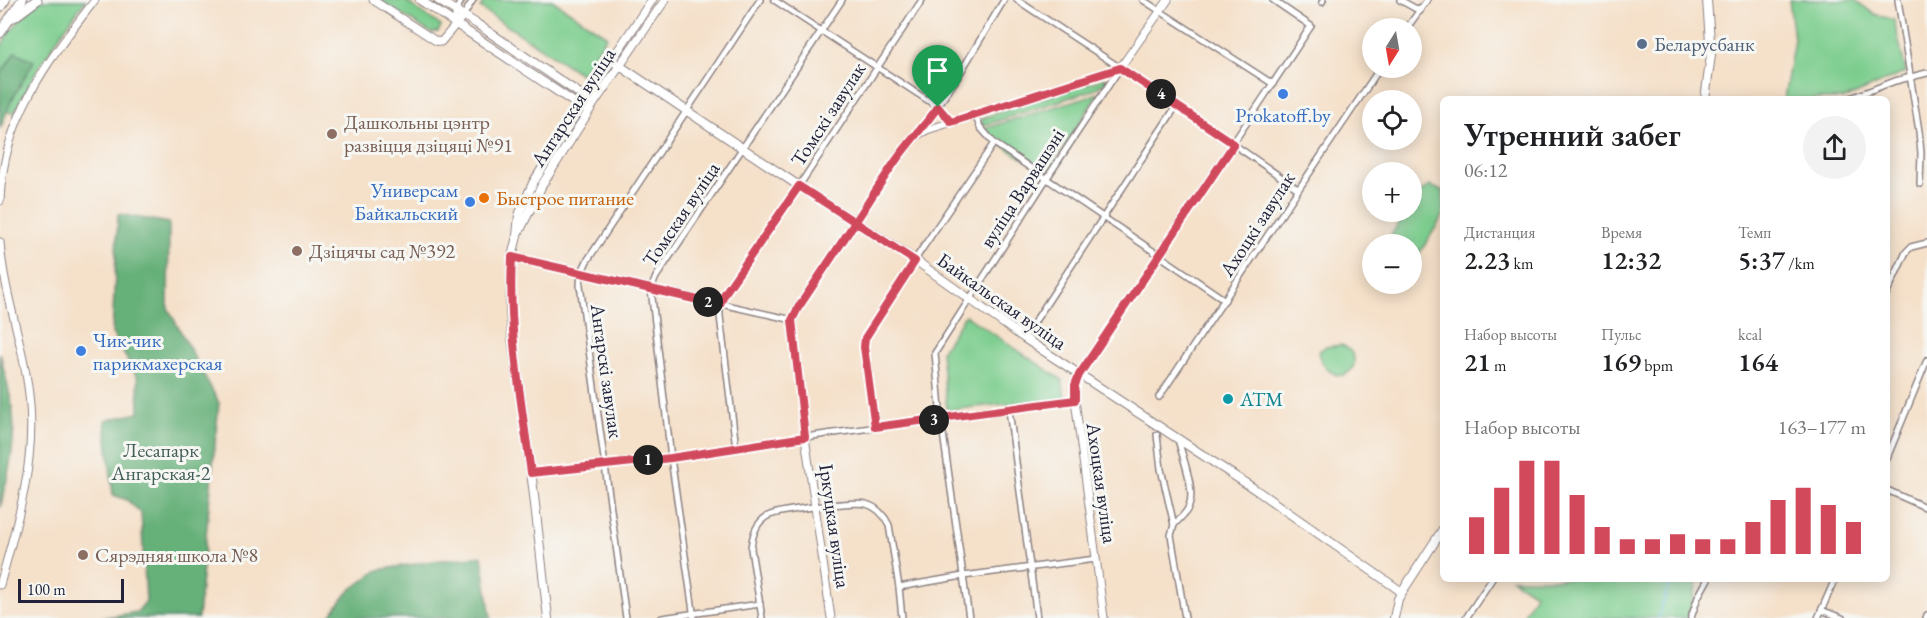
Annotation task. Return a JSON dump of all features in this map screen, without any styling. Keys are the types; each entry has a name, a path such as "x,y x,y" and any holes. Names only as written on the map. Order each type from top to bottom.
{"highway":[{"path":"0,7 5,0"},
{"path":"0,33 22,0"},
{"path":"7,22 37,0"}],"main road":[{"path":"420,0 585,108"},
{"path":"438,0 586,98"},
{"name":"Ангарская вуліца","path":"585,108 586,98 652,0"},
{"name":"Ангарская вуліца","path":"548,618 512,337 510,300 512,257 519,215 533,183 665,0"},
{"path":"1705,96 1711,55 1707,0"},
{"name":"Байкальская вуліца","path":"611,60 915,261 1024,338 1178,438 1402,592"},
{"path":"1394,618 1398,599 1440,534"}],"street":[{"path":"0,201 3,172 25,100 45,67 96,0"},
{"path":"373,0 441,42 455,24 462,0"},
{"path":"459,13 473,0"},
{"path":"581,274 587,261 760,0"},
{"path":"774,0 938,107 951,122"},
{"name":"Томская вуліца","path":"693,616 651,289 656,277 842,0"},
{"name":"Томскі завулак","path":"720,305 725,293 922,0"},
{"path":"512,257 792,320 898,157 938,107 956,80 1005,0"},
{"path":"1017,0 1177,105 1298,189"},
{"path":"1143,0 1274,84"},
{"name":"вуліца Варвашэні","path":"969,618 941,419 935,353 1047,178 1168,0"},
{"name":"Ахоцкая вуліца","path":"1104,618 1075,400 1075,385 1079,375 1311,26 1272,0"},
{"path":"1400,0 1420,11"},
{"path":"1415,18 1427,0"},
{"path":"1899,0 1921,153 1920,184"},
{"path":"916,136 927,130 1120,68"},
{"path":"1856,96 1911,76 1927,73"},
{"name":"Ахоцкі завулак","path":"1159,397 1373,78"},
{"path":"1024,338 1177,105"},
{"path":"975,115 980,127 994,143 1225,300"},
{"path":"875,427 864,347 865,338 994,143"},
{"path":"0,243 28,389 31,422 27,481 0,585"},
{"path":"1890,287 1906,252 1918,244 1927,243"},
{"name":"Ангарскі завулак","path":"581,274 580,285 626,618"},
{"path":"720,305 736,447"},
{"name":"Іркуцкая вуліца","path":"792,320 805,437 831,618"},
{"path":"1890,438 1927,360"},
{"path":"531,473 671,458 1075,400"},
{"path":"1009,410 1037,618"},
{"path":"1157,435 1161,469 1174,525"},
{"path":"1178,438 1189,480 1191,500 1189,507 1174,525 1171,535 1185,618"},
{"path":"1890,491 1927,507"},
{"path":"762,618 751,549 756,528 765,517 816,507 866,504 885,516 889,525 902,618"},
{"path":"899,587 963,576 1096,559"},
{"path":"1466,618 1490,582"},
{"path":"1691,618 1706,582"},
{"path":"1818,618 1834,582"},
{"path":"662,618 693,616 760,604"},
{"path":"1821,610 1842,618"}],"green space":[{"path":"40,0 86,0 29,83 14,113 6,111 33,61 15,53 0,75 0,52 5,39 16,24"},
{"path":"379,0 404,0 441,26 438,32 431,33"},
{"path":"485,0 552,0 607,36 582,75 480,8"},
{"path":"1789,0 1855,0 1874,14 1894,20 1906,72 1851,96 1784,96 1794,39"},
{"path":"15,52 34,61 12,99 0,129 0,75"},
{"path":"1105,78 1108,81 1093,90 982,126 982,118"},
{"path":"1099,93 1048,171 1045,172 995,141 986,131 986,128"},
{"path":"1430,186 1440,190 1440,221 1422,249 1422,234 1392,234 1400,222 1422,222 1422,191"},
{"name":"Лесапарк Ангарская-2","path":"118,214 169,223 168,308 219,403 198,618 100,618 137,612 146,601 141,513 127,500 113,495 105,420 139,413 138,379 112,333"},
{"path":"965,315 1062,380 1065,398 947,410 941,352"},
{"path":"1341,345 1351,352 1354,360 1352,368 1344,375 1329,371 1318,352 1325,347"},
{"path":"0,353 11,398 14,424 10,461 0,508"},
{"path":"482,556 491,618 328,618 349,591 378,570"},
{"path":"1517,582 1697,582 1688,618 1522,618 1535,594"}],"waterway":[{"path":"1658,618 1670,582"}],"place":[{"name":"Беларусбанк","path":"1642,44"},
{"name":"Prokatoff.by","path":"1283,94"},
{"name":"Дашкольны цэнтр развіцця дзіцяці №91","path":"332,134"},
{"name":"Быстрое питание","path":"484,198"},
{"name":"Универсам Байкальский","path":"470,202"},
{"name":"Дзіцячы сад №392","path":"297,251"},
{"name":"Чик-чик парикмахерская","path":"81,351"},
{"name":"АТМ","path":"1228,399"},
{"name":"Сярэдняя школа №8","path":"83,555"}],"route":[{"path":"938,107 898,157 855,222 800,306 792,320 805,437 671,458 531,473 512,337 510,309 512,257 720,305 725,293 799,186 855,222 865,227 915,261 865,338 864,347 875,427 1075,400 1075,385 1079,375 1234,144 1120,68 951,122 938,107"}]}
